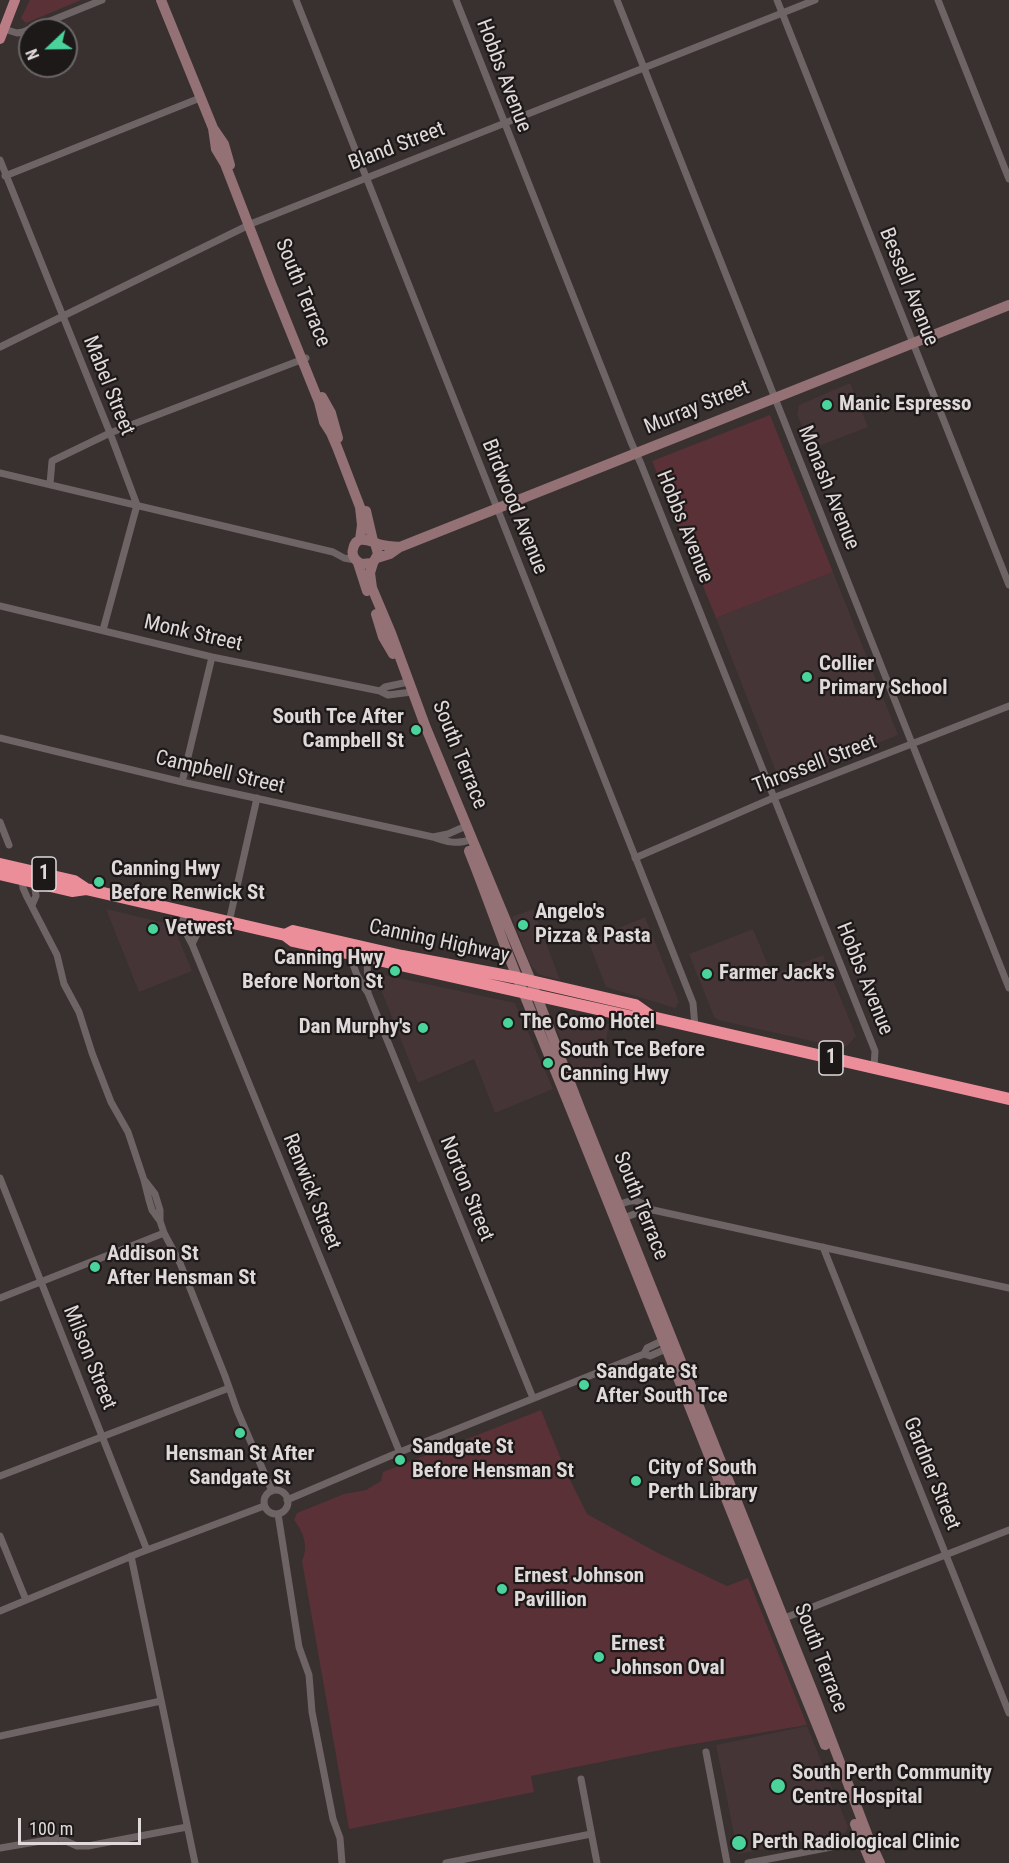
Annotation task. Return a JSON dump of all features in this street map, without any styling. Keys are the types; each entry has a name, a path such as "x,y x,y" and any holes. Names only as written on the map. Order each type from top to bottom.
{"highway":[{"name":"Canning Highway","path":"0,864 28,875"},
{"name":"Canning Highway","path":"0,874 74,881 86,889 285,935 292,941 351,955 633,1017 652,1017 1009,1099"},
{"name":"Canning Highway","path":"285,935 293,931 402,956 518,978 635,1005 652,1017"}],"main road":[{"path":"3,31 17,0"},
{"name":"South Terrace","path":"161,0 213,128 224,144 251,224 320,402 324,422 338,447 358,501 362,515 357,543"},
{"name":"Murray Street","path":"375,560 400,547 1009,305"},
{"name":"South Terrace","path":"304,358 333,419 335,431 368,516 374,542"},
{"path":"374,542 378,550 375,560 365,565 356,561 352,553 357,543 366,539 400,547"},
{"name":"South Terrace","path":"375,560 370,573 372,588 391,633 408,687"},
{"name":"South Terrace","path":"356,561 383,637 408,687 463,827 518,978 530,994 779,1620 865,1840 871,1863"},
{"name":"South Terrace","path":"468,841 531,981 530,994"},
{"name":"South Terrace","path":"865,1840 880,1863"}],"street":[{"path":"3,31 23,32 102,0"},
{"name":"Birdwood Avenue","path":"296,0 693,1003 695,1027"},
{"name":"Hobbs Avenue","path":"456,0 875,1051 874,1068"},
{"name":"Monash Avenue","path":"617,0 1009,988"},
{"name":"Bessell Avenue","path":"777,0 1009,585"},
{"name":"Bland Street","path":"0,347 251,224 815,0"},
{"path":"938,0 1009,179"},
{"path":"5,176 200,98"},
{"name":"Mabel Street","path":"0,160 137,505"},
{"path":"50,484 52,460 110,433 304,358"},
{"path":"0,473 333,552 356,561"},
{"path":"103,630 137,505"},
{"path":"333,552 357,543"},
{"name":"Monk Street","path":"0,606 212,657 380,691 388,695 408,687"},
{"path":"182,782 212,657"},
{"name":"Throssell Street","path":"635,858 773,798 1009,706"},
{"name":"Campbell Street","path":"0,738 444,841 468,841"},
{"path":"229,922 257,798"},
{"path":"0,822 9,845"},
{"name":"Campbell Street","path":"433,837 448,834 463,827"},
{"path":"28,875 36,896 32,905"},
{"path":"28,875 23,888 57,955 64,984 80,1012 114,1110 128,1132 152,1210 160,1221 180,1263 245,1430 272,1491"},
{"name":"Renwick Street","path":"185,912 182,925 192,944 400,1452"},
{"path":"192,944 197,934 200,915"},
{"name":"Norton Street","path":"351,955 359,982 368,993 533,1398"},
{"name":"Norton Street","path":"367,958 368,993"},
{"name":"Milson Street","path":"0,1178 147,1550"},
{"path":"614,1207 635,1200 640,1201 653,1210 1009,1288"},
{"path":"619,1220 653,1210"},
{"path":"0,1298 164,1233"},
{"name":"Gardner Street","path":"823,1247 1009,1713"},
{"path":"287,1500 533,1398 644,1354 650,1356 668,1343"},
{"path":"0,1476 229,1388"},
{"path":"272,1491 280,1491 287,1500 284,1510 278,1514 271,1513 264,1506 264,1498 272,1491"},
{"path":"0,1611 131,1556 264,1506"},
{"path":"278,1514 300,1655 309,1675 312,1712 333,1819 340,1838 342,1863"},
{"path":"779,1620 1009,1530"},
{"path":"0,1536 26,1600"},
{"path":"131,1556 195,1863"},
{"path":"0,1736 160,1701"},
{"path":"706,1752 727,1863"},
{"path":"581,1779 597,1863"},
{"path":"0,1848 59,1838 77,1846 88,1846 187,1827"},
{"path":"446,1863 467,1861 591,1834"},
{"path":"748,1863 865,1840"}],"shaded area":[{"path":"30,0 81,0 38,18 21,18"},
{"path":"850,383 868,427 811,449 797,414 799,405"},
{"path":"770,415 833,572 716,618 652,461"},
{"name":"Collier Primary School","path":"833,572 898,735 780,782 716,618"},
{"path":"106,909 173,925 192,971 139,992"},
{"path":"533,909 560,980 538,974 530,964 512,917"},
{"path":"645,917 679,1002 675,1008 606,987 588,941"},
{"path":"753,929 772,975 823,955 856,1036 848,1045 843,1048 718,1020 714,1017 689,954"},
{"path":"380,974 515,1003 553,1089 495,1113 474,1059 418,1083 378,982"},
{"path":"559,1011 609,1024 600,1072 572,1067 553,1020"},
{"path":"541,1410 567,1474 587,1514 658,1553 727,1586 748,1578 807,1725 676,1747 531,1776 534,1792 349,1829 302,1561 305,1550 304,1539 294,1520 297,1513 344,1494 366,1490 381,1481 383,1472"},
{"name":"South Perth Community Centre Hospital","path":"807,1726 848,1827 845,1833 738,1854 716,1745"}],"place":[{"name":"Manic Espresso","path":"827,405"},
{"name":"Collier Primary School","path":"807,677"},
{"name":"South Tce After Campbell St","path":"416,730"},
{"name":"Canning Hwy Before Renwick St","path":"99,882"},
{"name":"Angelo's Pizza & Pasta","path":"523,925"},
{"name":"Vetwest","path":"153,929"},
{"name":"Canning Hwy Before Norton St","path":"395,971"},
{"name":"Farmer Jack's","path":"707,974"},
{"name":"The Como Hotel","path":"508,1023"},
{"name":"Dan Murphy's","path":"423,1028"},
{"name":"South Tce Before Canning Hwy","path":"548,1063"},
{"name":"Addison St After Hensman St","path":"95,1267"},
{"name":"Sandgate St After South Tce","path":"584,1385"},
{"name":"Hensman St After Sandgate St","path":"240,1433"},
{"name":"Sandgate St Before Hensman St","path":"400,1460"},
{"name":"City of South Perth Library","path":"636,1481"},
{"name":"Ernest Johnson Pavillion","path":"502,1589"},
{"name":"Ernest Johnson Oval","path":"599,1657"},
{"name":"South Perth Community Centre Hospital","path":"778,1786"},
{"name":"Perth Radiological Clinic","path":"739,1843"}]}
